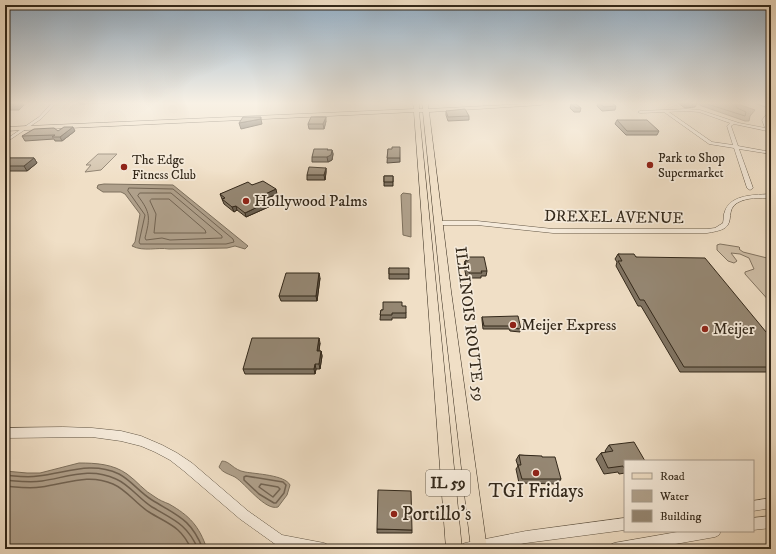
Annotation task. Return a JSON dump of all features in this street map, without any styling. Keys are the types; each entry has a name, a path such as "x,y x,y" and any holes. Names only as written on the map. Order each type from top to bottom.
{"main road":[{"name":"ILLINOIS ROUTE 59","path":"418,129 454,549"},
{"name":"ILLINOIS ROUTE 59","path":"428,129 474,548"},
{"name":"IL 59","path":"421,153 427,156 428,167 433,168"},
{"name":"IL 59","path":"422,167 427,169 428,186 436,191"}],"street":[{"path":"5,142 24,129"},
{"path":"690,129 707,141 716,144 771,153"},
{"path":"730,129 750,188"},
{"path":"760,129 770,131"},
{"name":"DREXEL AVENUE","path":"439,222 485,223 553,231 707,231 724,226 727,222 730,206 738,201 771,196"},
{"path":"5,433 96,432 122,436 148,443 168,452 186,464 244,515 291,549"},
{"path":"754,506 771,503"},
{"path":"754,524 771,522"},
{"path":"474,548 526,537 624,524"},
{"path":"614,549 709,532"},
{"path":"281,541 324,549"}],"shaded area":[{"path":"98,154 117,154 101,170 85,172 91,165 86,165"},
{"path":"720,244 739,247 739,249 743,252 771,259 771,303 745,274 745,272 754,269 749,258 740,254 731,253 737,261 734,263 728,261 717,250 717,245"}],"water":[{"path":"98,185 173,185 248,246 245,249 235,246 227,248 141,249 132,246 135,242 140,214 125,194 121,192 103,192 97,188"},
{"path":"403,193 411,194 411,237 403,235 401,195"},
{"path":"222,461 227,462 241,471 282,479 290,485 287,495 278,507 267,505 239,480 222,471 219,467"},
{"path":"79,463 110,466 127,474 151,495 176,508 188,517 201,534 207,549 5,549 5,471 40,473"}],"building":[{"path":"34,129 55,129 58,131 61,129 71,129 60,137 52,137 55,135 22,136"},
{"path":"625,129 657,129 659,131 627,131"},
{"path":"392,147 400,147 400,158 387,158 388,149 392,149"},
{"path":"314,149 332,150 331,155 327,157 312,157"},
{"path":"5,158 34,158 24,166 5,166"},
{"path":"309,167 326,168 324,175 307,175"},
{"path":"384,176 393,176 393,182 384,182"},
{"name":"Hollywood Palms","path":"263,181 276,189 263,195 272,200 245,213 236,206 232,207 222,199 225,198 220,194 248,182 252,185"},
{"name":"Meijer","path":"618,254 634,254 636,257 705,258 771,338 771,367 684,367 644,300 640,300 618,261 622,261"},
{"path":"467,257 484,257 487,271 481,271 482,273 469,273 469,271 467,271 465,261 468,261"},
{"path":"389,268 409,268 409,274 389,274"},
{"path":"286,273 319,273 316,296 279,296"},
{"path":"383,302 402,302 402,306 406,306 406,313 380,315 381,310 383,310"},
{"path":"518,316 521,329 511,328 510,326 484,326 482,317"},
{"path":"252,338 319,338 317,351 321,351 319,364 315,364 314,369 243,369"},
{"path":"634,442 644,460 624,460 624,468 623,466 608,468 601,453 613,451 609,445"},
{"name":"TGI Fridays","path":"519,455 555,457 561,479 522,479 518,465 521,465"},
{"name":"Portillo's","path":"378,490 411,491 412,530 377,529"}],"place":[{"name":"Park to Shop Supermarket","path":"650,165"},
{"name":"The Edge Fitness Club","path":"124,167"},
{"name":"Hollywood Palms","path":"246,201"},
{"name":"Meijer Express","path":"513,325"},
{"name":"Meijer","path":"705,329"},
{"name":"TGI Fridays","path":"536,473"},
{"name":"Portillo's","path":"394,514"}]}
